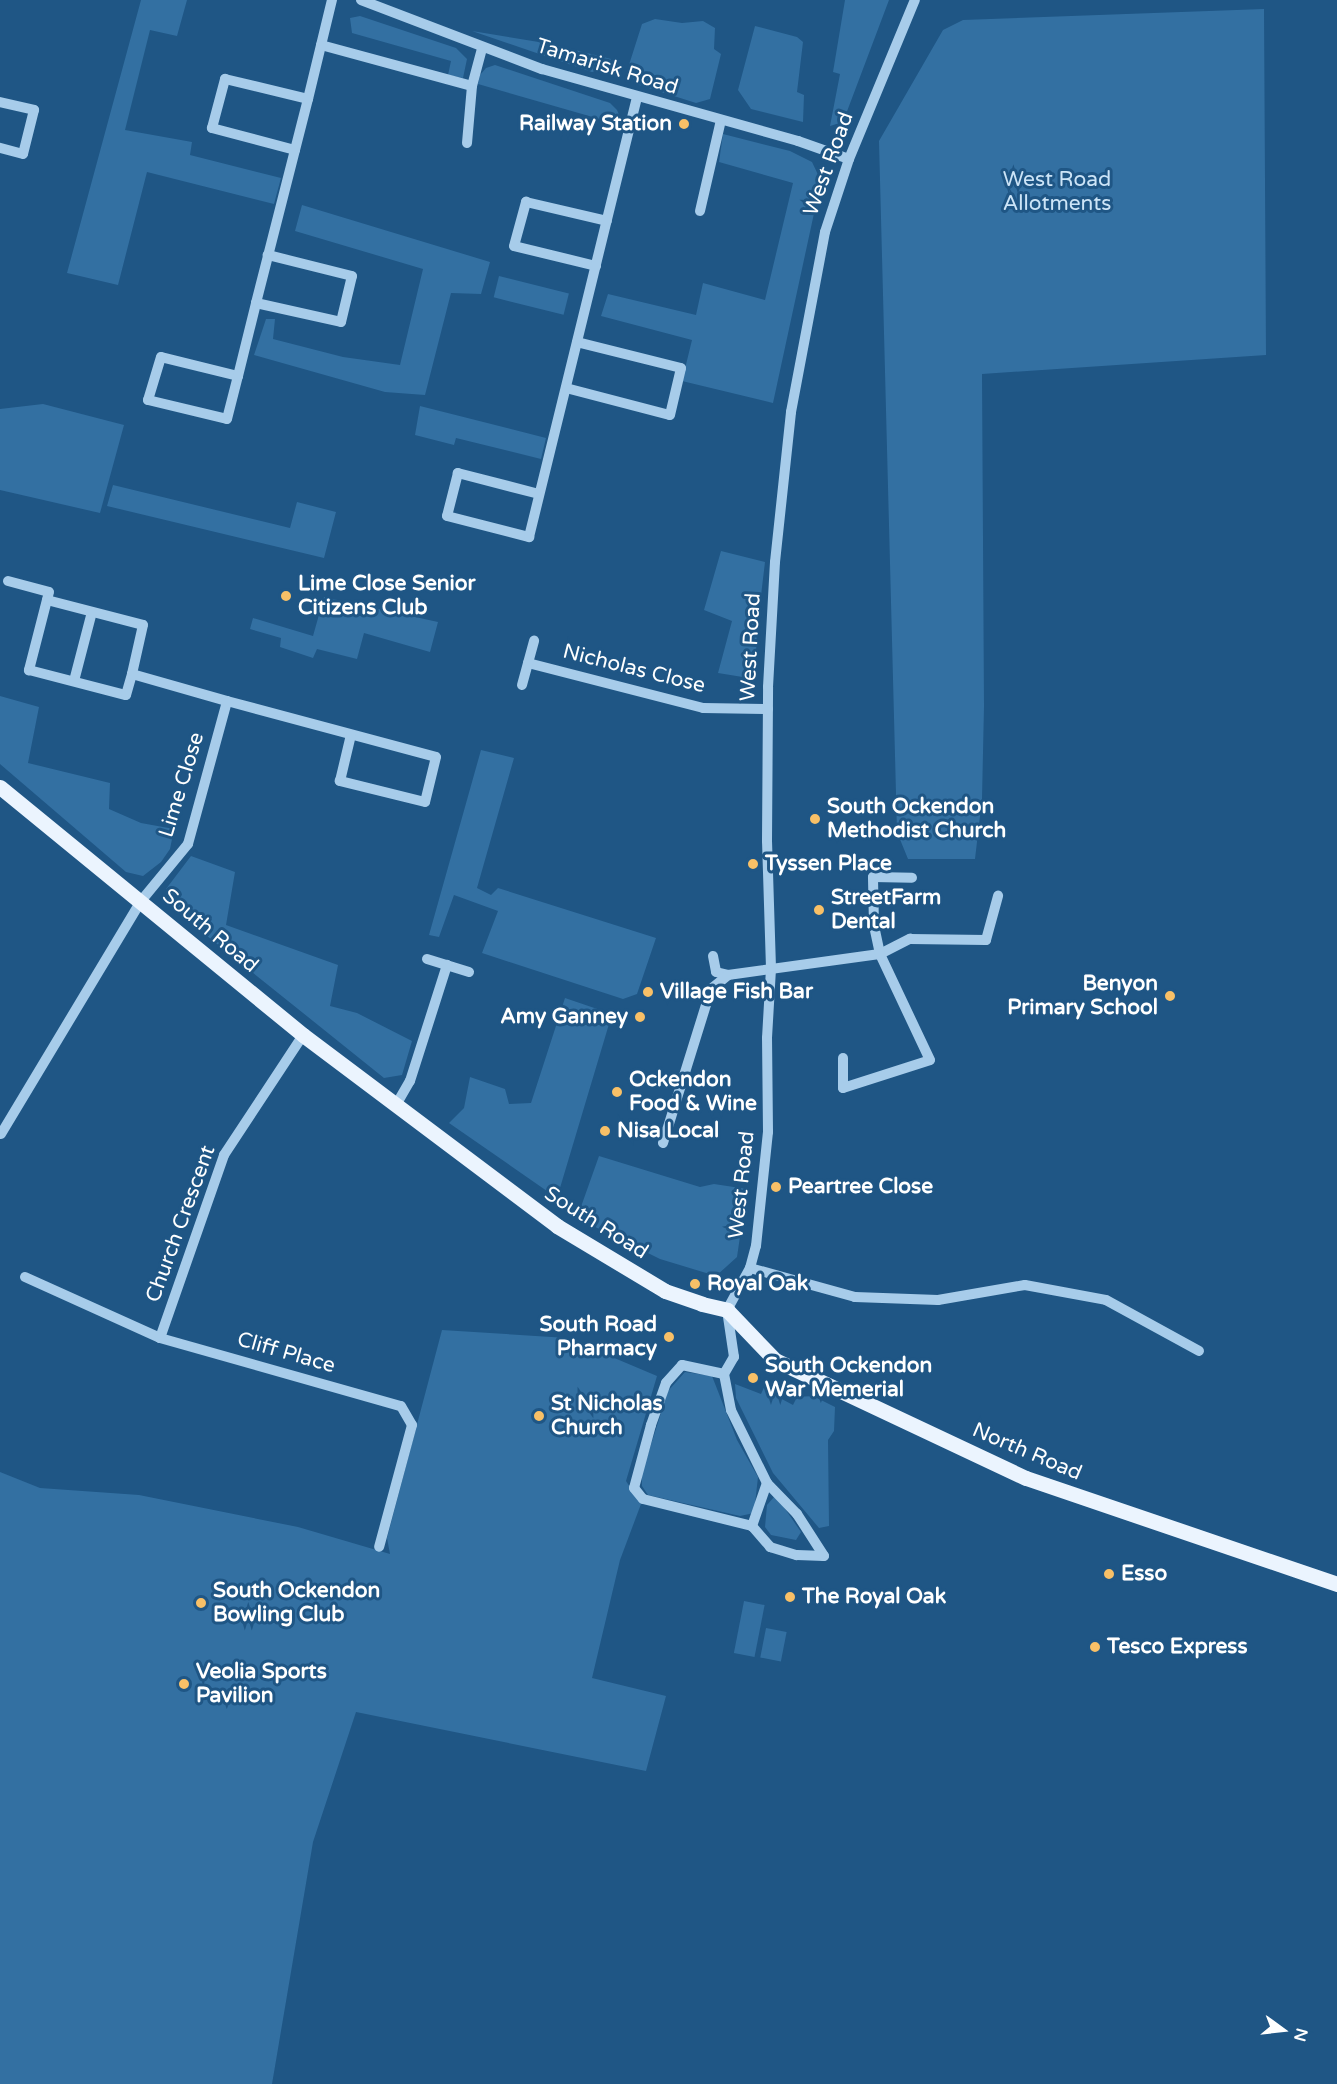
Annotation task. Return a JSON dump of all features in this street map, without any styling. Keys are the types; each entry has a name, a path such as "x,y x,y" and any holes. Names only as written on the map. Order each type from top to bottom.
{"main road":[{"name":"South Road","path":"0,787 303,1035 557,1226 665,1291 728,1310"},
{"name":"North Road","path":"728,1310 775,1360 1026,1478 1337,1584"}],"street":[{"path":"238,376 161,357 148,400 227,419 238,376 268,255 308,99 332,0"},
{"name":"Tamarisk Road","path":"361,0 482,48 637,98 721,120 849,159"},
{"name":"West Road","path":"728,1310 750,1268 760,1221 768,1132 767,1038 771,968 767,842 768,709 775,562 791,412 825,232 849,159 915,0"},
{"path":"321,45 472,86"},
{"path":"467,143 472,86 482,48"},
{"path":"295,150 212,128 225,78 308,99"},
{"path":"539,494 458,473 447,516 529,537 637,98"},
{"path":"0,102 34,110 23,154 0,148"},
{"path":"700,211 721,120"},
{"path":"596,266 514,246 526,202 607,221"},
{"path":"256,303 341,322 352,276 268,255"},
{"path":"566,388 670,415 681,368 577,342"},
{"path":"8,581 49,592 29,670 126,695 143,625 47,600"},
{"path":"74,681 92,612"},
{"name":"Nicholas Close","path":"522,685 534,641"},
{"name":"Nicholas Close","path":"528,663 703,708 768,709"},
{"path":"132,674 436,757 425,802 340,782 351,735"},
{"name":"Lime Close","path":"1,1134 141,901 188,844 227,701"},
{"path":"843,1058 843,1088 930,1060 880,954 874,926 873,877 912,878"},
{"path":"713,956 716,972 728,975 880,954 910,939 986,940 998,896"},
{"path":"427,959 469,972"},
{"path":"396,1105 410,1081 447,965"},
{"path":"663,1143 711,989 728,975"},
{"name":"Church Crescent","path":"160,1338 224,1155 303,1035"},
{"path":"750,1268 855,1298 938,1300 1025,1285 1106,1300 1199,1351"},
{"name":"Cliff Place","path":"26,1277 160,1338 402,1406 412,1425 379,1547"},
{"path":"724,1374 681,1365 666,1383 651,1425 634,1488 643,1499 752,1526 770,1547 797,1555 824,1556 797,1514 767,1483 731,1410 724,1374 734,1357 728,1310"},
{"path":"752,1526 767,1483"}],"green space":[{"path":"141,0 187,0 177,36 150,30 125,130 192,142 190,155 281,178 274,204 147,172 118,285 67,273"},
{"path":"845,0 889,0 843,122 830,126 840,74 833,72"},
{"name":"West Road Allotments","path":"1264,9 1266,355 982,374 984,706 982,799 975,859 908,859 897,832 879,141 943,30 963,20"},
{"path":"360,16 456,48 467,59 463,78 448,75 451,61 352,33 350,18"},
{"path":"655,19 682,23 703,21 715,28 714,49 721,54 710,99 696,103 636,84 628,68 642,24"},
{"path":"755,26 797,37 803,42 797,92 804,95 803,122 751,109 738,90"},
{"path":"472,31 551,44 611,59 603,69 592,72"},
{"path":"495,65 610,103 617,110 624,126 478,84 480,75 486,68"},
{"path":"723,134 790,151 812,162 821,181 773,403 682,381 692,340 601,316 608,294 696,315 703,283 765,300 793,183 719,162"},
{"path":"302,205 490,262 481,294 451,293 425,395 385,392 254,355 266,319 275,319 273,339 343,357 400,365 423,269 295,231"},
{"path":"499,276 569,293 564,315 494,297"},
{"path":"43,404 124,425 100,513 0,490 0,409"},
{"path":"420,406 546,438 541,459 456,438 454,445 415,435"},
{"path":"113,485 290,528 297,502 336,512 324,558 107,506"},
{"path":"721,551 765,562 757,629 755,679 718,673 732,621 704,610"},
{"path":"324,597 438,622 430,652 364,633 357,659 317,649 313,658 280,647 281,638 250,629 253,618 313,636"},
{"path":"0,696 39,707 28,763 110,783 109,809 141,823 174,829 170,849 161,862 143,876 126,872 0,764"},
{"path":"481,750 514,758 477,888 491,895 498,888 656,938 637,994 623,999 482,953 498,911 454,895 439,937 429,935"},
{"path":"191,856 235,872 226,925 338,965 330,1006 357,1013 412,1041 402,1075 384,1078 166,903 166,889"},
{"path":"565,998 612,1014 557,1198 449,1123 464,1108 470,1077 505,1089 509,1104 531,1103"},
{"path":"599,1156 700,1187 714,1184 747,1189 737,1257 716,1276 660,1259 577,1218"},
{"path":"442,1330 567,1338 657,1376 626,1481 641,1504 620,1560 592,1678 666,1696 646,1771 356,1712 313,1842 272,2084 0,2084 0,1472 40,1488 139,1495 298,1527 390,1554 387,1538"},
{"path":"685,1372 712,1376 737,1440 758,1477 754,1513 740,1516 648,1495 642,1486 642,1473 668,1391"},
{"path":"767,1381 780,1389 778,1397 793,1405 797,1397 813,1396 835,1407 834,1431 828,1440 829,1526 819,1528 773,1473 736,1398 735,1384 761,1394"},
{"path":"774,1497 779,1500 801,1532 796,1540 771,1535 765,1527 767,1505"},
{"path":"744,1601 765,1605 755,1657 734,1653"},
{"path":"766,1628 787,1632 781,1661 760,1657"}],"place":[{"name":"Railway Station","path":"684,124"},
{"name":"Lime Close Senior Citizens Club","path":"286,596"},
{"name":"South Ockendon Methodist Church","path":"815,819"},
{"name":"Tyssen Place","path":"753,864"},
{"name":"StreetFarm Dental","path":"819,910"},
{"name":"Village Fish Bar","path":"648,992"},
{"name":"Benyon Primary School","path":"1170,996"},
{"name":"Amy Ganney","path":"640,1017"},
{"name":"Ockendon Food & Wine","path":"617,1092"},
{"name":"Nisa Local","path":"605,1131"},
{"name":"Peartree Close","path":"776,1187"},
{"name":"Royal Oak","path":"695,1284"},
{"name":"South Road Pharmacy","path":"669,1337"},
{"name":"South Ockendon War Memerial","path":"753,1378"},
{"name":"St Nicholas Church","path":"539,1416"},
{"name":"Esso","path":"1109,1574"},
{"name":"The Royal Oak","path":"790,1597"},
{"name":"South Ockendon Bowling Club","path":"201,1603"},
{"name":"Tesco Express","path":"1095,1647"},
{"name":"Veolia Sports Pavilion","path":"184,1684"}]}
